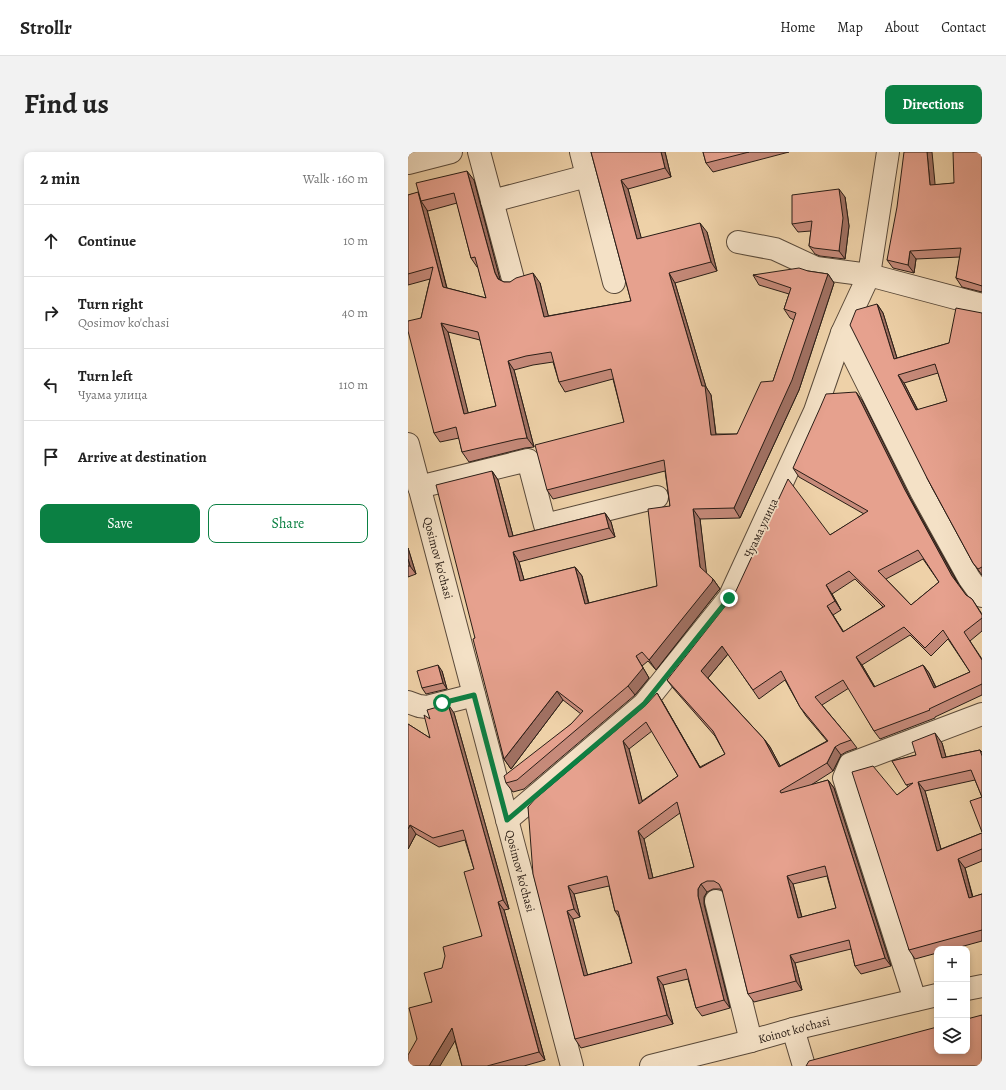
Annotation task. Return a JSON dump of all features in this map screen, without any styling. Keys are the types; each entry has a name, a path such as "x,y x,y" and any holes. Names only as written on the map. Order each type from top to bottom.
{"street":[{"path":"408,163 451,152"},
{"path":"478,152 513,279"},
{"path":"581,152 614,282"},
{"name":"Чуама улица","path":"507,820 644,704 729,598 815,411 842,333 869,275 888,152"},
{"path":"492,201 587,176"},
{"path":"738,242 775,249 816,268 869,275 982,306"},
{"path":"842,333 922,493 969,578 982,596"},
{"name":"Qosimov ko'chasi","path":"408,444 572,1066"},
{"path":"420,487 528,460 545,525 657,497"},
{"path":"408,702 427,707 474,695"},
{"path":"915,1000 844,778 850,764 982,714"},
{"path":"716,901 751,1041"},
{"path":"970,988 982,986"},
{"name":"Koinot ko'chasi","path":"651,1066 793,1029 934,996"},
{"path":"793,1029 804,1066"}],"building":[{"path":"591,152 661,152 665,168 621,180 637,239 700,223 711,262 669,273 702,386 705,386 711,435 737,434 761,382 773,381 796,313 784,309 791,288 753,275 799,268 828,274 792,380 734,508 693,509 700,567 713,579 712,582 649,660 642,652 636,656 643,668 628,686 517,780 506,783 504,776 571,724 583,711 557,691 504,759 436,485 492,471 509,537 605,513 609,528 513,552 520,581 575,567 585,604 657,586 648,509 670,506 664,460 547,490 535,445 624,422 611,369 559,382 551,352 526,356 508,361 527,438 462,452 456,427 434,433 408,331 408,321 421,318 433,267 408,274 408,195 418,192 443,287 486,298 475,257 471,258 454,193 421,201 416,183 467,171 495,273 498,279 504,282 510,282 516,278 533,273 544,317 631,301","holes":["441,323 478,332 496,406 464,414"]},
{"path":"703,152 749,152 706,163"},
{"path":"904,152 927,152 930,185 954,183 953,152 982,152 982,286 956,278 961,248 910,251 908,265 887,260 897,207"},
{"path":"839,189 843,218 839,251 809,246 812,221 792,224 792,195"},
{"path":"877,304 894,359 949,343 956,308 982,313 982,567 978,569 973,563 927,478 850,325 856,310","holes":["935,364 947,401 916,410 898,375"]},
{"path":"856,392 905,490 952,576 966,595 972,599 982,615 982,618 964,632 982,660 982,684 929,709 930,710 874,731 843,680 815,697 851,740 835,747 827,763 780,791 781,793 828,780 885,958 855,966 849,940 790,955 796,981 748,994 722,890 719,884 714,881 707,881 701,884 698,889 698,896 724,1000 696,1008 686,969 657,977 667,1015 575,1039 533,874 528,807 535,799 646,705 657,693 700,768 725,754 713,731 667,680 734,595 788,479 830,535 868,511 793,468 826,394","holes":["918,550 939,582 911,605 878,571","849,571 885,606 843,632 827,606 835,601 826,585","904,627 925,648 943,630 970,672 934,688 923,665 874,687 856,657","722,646 753,690 781,671 800,707 828,741 779,767 764,739 701,671","646,722 678,776 639,804 623,741","677,802 694,867 649,879 638,831","825,866 836,908 798,918 787,876","607,876 615,911 618,911 632,963 584,976 567,911 574,909 568,886"]},
{"path":"438,665 443,683 422,688 417,671"},
{"path":"448,704 503,900 498,902 539,1052 487,1066 462,1066 452,1028 429,1066 408,1066 408,1055 417,1039 409,1008 432,1002 424,973 442,968 445,956 443,947 482,936 464,872 474,869 463,830 433,838 410,825 408,829 408,724 430,738 424,715 430,719 427,710"},
{"path":"935,733 942,758 980,750 982,756 982,797 971,770 918,782 937,851 982,833 982,849 958,859 969,898 982,894 982,930 909,950 852,772 873,766 897,795 913,783 906,785 892,761 916,755 912,742"},
{"path":"982,797 982,832 970,801"},
{"path":"982,1015 982,1066 806,1066 809,1061 934,1028 934,1054 970,1054 970,1018"}],"route":[{"path":"442,703 474,695 507,820 644,704 729,598"}]}
